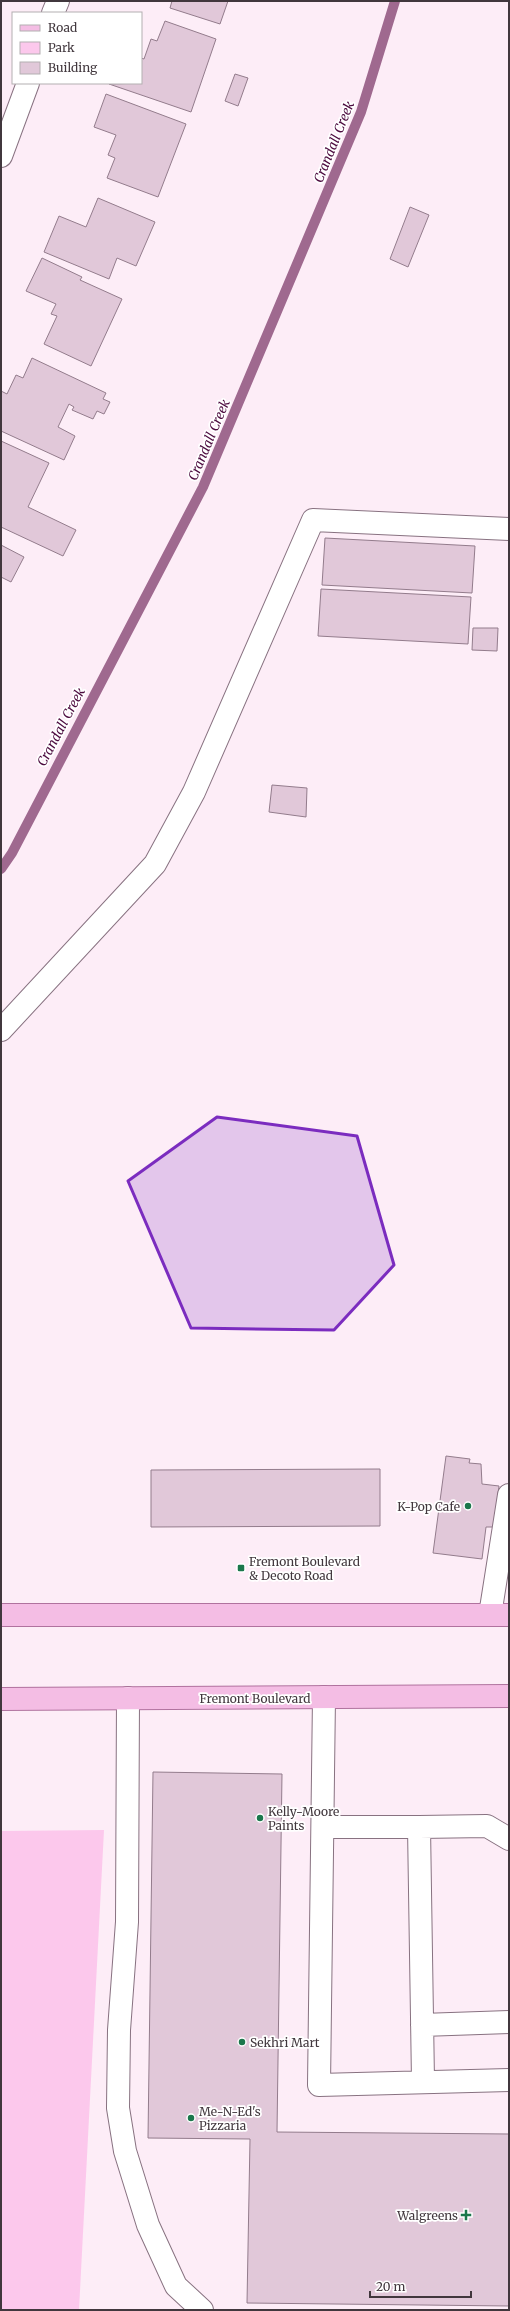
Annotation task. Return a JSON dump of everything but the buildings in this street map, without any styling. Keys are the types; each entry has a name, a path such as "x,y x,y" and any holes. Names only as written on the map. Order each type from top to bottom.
{"main road":[{"path":"1,1615 500,1615"},
{"name":"Fremont Boulevard","path":"1,1698 509,1696"}],"street":[{"path":"54,12 58,1"},
{"path":"1,156 28,84"},
{"path":"1,1030 155,864 194,792 313,520 509,529"},
{"path":"500,1615 509,1495"},
{"path":"324,1697 320,2085 423,2081 509,2080"},
{"path":"128,1698 127,1922 119,2030 118,2108 125,2151 148,2225 176,2286 202,2310"},
{"path":"323,1827 419,1828 487,1826 507,1834"},
{"path":"419,1828 423,2081"},
{"path":"422,2025 509,2022"}],"highlighted area":[{"path":"217,1117 357,1136 394,1265 334,1330 191,1328 128,1181"}],"green space":[{"path":"104,1830 79,2310 1,2310 1,1831"}],"waterway":[{"name":"Crandall Creek","path":"1,869 12,853 203,487 361,112 395,1"}],"place":[{"name":"K-Pop Cafe","path":"468,1506"},
{"name":"Fremont Boulevard & Decoto Road","path":"241,1568"},
{"name":"Kelly-Moore Paints","path":"260,1818"},
{"name":"Sekhri Mart","path":"242,2042"},
{"name":"Me-N-Ed's Pizzaria","path":"191,2118"},
{"name":"Walgreens","path":"466,2215"}]}
